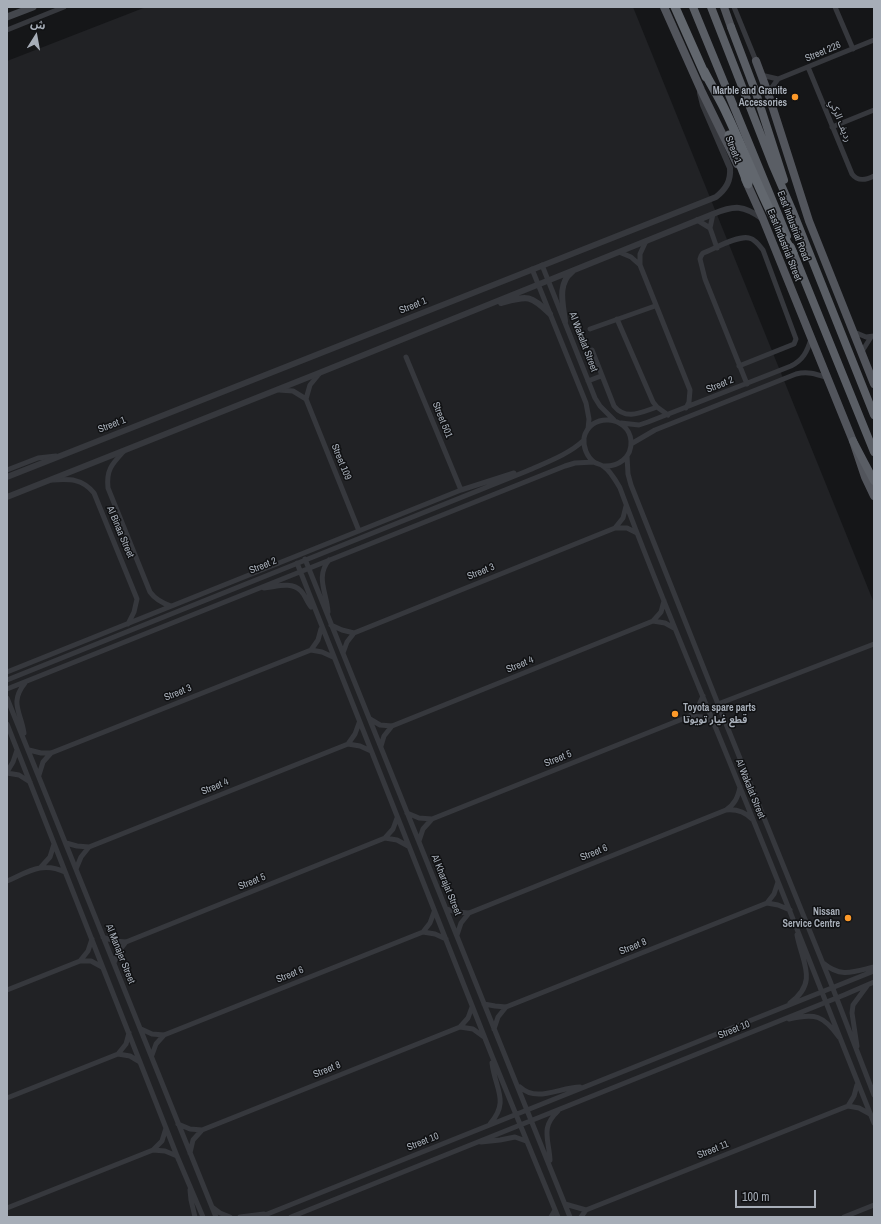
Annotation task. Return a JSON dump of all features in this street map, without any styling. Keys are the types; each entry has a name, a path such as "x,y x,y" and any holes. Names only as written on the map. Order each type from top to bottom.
{"highway":[{"path":"675,7 704,71 748,184"},
{"name":"East Industrial Road","path":"693,7 744,128 874,452"},
{"name":"East Industrial Road","path":"711,7 773,166 794,212 874,414"},
{"path":"731,27 768,131 794,212"},
{"path":"704,71 723,106 769,211 793,252"},
{"path":"853,441 874,481"}],"main road":[{"path":"7,17 34,7"},
{"name":"East Industrial Street","path":"664,7 700,90 733,158 748,184 828,378 853,441 865,477 874,496"},
{"path":"724,7 731,27"},
{"path":"756,61 772,105 806,214 874,384"},
{"path":"768,131 772,105"}],"street":[{"path":"7,30 64,7"},
{"path":"734,7 756,61"},
{"path":"835,7 852,49"},
{"name":"Street 226","path":"778,79 874,40"},
{"name":"رديف الركي","path":"808,67 854,178 862,180 874,176"},
{"path":"761,75 778,79 768,93"},
{"name":"Street 1","path":"7,477 716,197 724,189 730,179 730,168 703,105 700,90"},
{"path":"832,127 874,110"},
{"path":"7,497 729,208 741,207 748,209 763,219"},
{"path":"713,214 710,228 717,248"},
{"path":"697,220 710,228"},
{"path":"739,366 794,344 796,339 763,250 758,244 748,238 741,237 702,254 700,261 705,279 746,384"},
{"path":"647,240 641,251 640,265 655,306 690,390 689,402 686,408"},
{"path":"618,252 628,255 640,265"},
{"name":"Al Wakalat Street","path":"542,265 588,381 600,406 614,420"},
{"path":"565,321 563,283 568,275 577,268"},
{"name":"Al Wakalat Street","path":"532,269 586,403 589,419 588,429"},
{"path":"480,308 525,298 532,299 537,302 550,314"},
{"path":"590,330 655,306"},
{"path":"618,319 653,402 656,407 668,415"},
{"path":"852,331 861,336 872,337 862,352"},
{"name":"Street 2","path":"621,423 639,425 668,415 797,362 806,353 811,338"},
{"path":"592,350 614,406 622,413 632,415 656,407"},
{"name":"Street 501","path":"406,356 461,490"},
{"name":"Street 2","path":"631,444 655,430 796,374 806,372 828,378"},
{"path":"277,390 293,391 306,399 310,385 319,373"},
{"path":"588,381 601,376"},
{"name":"Street 109","path":"306,399 359,531"},
{"path":"607,419 614,420 621,423 629,432 631,444 627,456 623,461 617,465 603,466 594,462 586,452 584,440 588,429 593,424 607,419"},
{"name":"Street 2","path":"7,680 527,471 562,456 571,451 584,440"},
{"name":"Al Binaa Street","path":"124,450 110,467 107,480 108,488 150,592 154,597 171,606"},
{"path":"7,470 38,458 59,456"},
{"name":"Al Wakalat Street","path":"627,456 628,474 631,485 874,1095"},
{"name":"Street 2","path":"7,689 565,466 575,463 594,462"},
{"name":"Al Wakalat Street","path":"603,466 620,488 664,602 827,1001 857,1084 874,1123"},
{"name":"Street 2","path":"7,672 461,490 506,474 527,471"},
{"name":"Al Binaa Street","path":"49,480 76,480 89,487 94,493 137,599 134,612 128,624"},
{"path":"615,528 623,518 627,506"},
{"path":"615,528 626,528 637,533"},
{"name":"Street 3","path":"354,633 615,528"},
{"name":"Al Kharajat Street","path":"305,559 570,1217"},
{"path":"328,617 328,607 321,576 324,567 330,560"},
{"name":"Al Kharajat Street","path":"296,563 515,1115 558,1217"},
{"name":"Street 2","path":"259,588 287,585 297,588 304,595 316,613"},
{"path":"664,602 661,612 654,621 665,623 675,629"},
{"name":"Street 4","path":"392,726 654,621"},
{"path":"331,625 354,633 347,642 343,653"},
{"path":"322,628 318,640 311,650 322,652 333,657"},
{"path":"718,704 874,644"},
{"name":"Street 3","path":"29,750 41,754 51,753 311,650"},
{"path":"26,681 19,692 17,702 26,742"},
{"path":"690,716 698,707 703,696"},
{"name":"Al Manajer Street","path":"7,698 216,1217"},
{"path":"690,716 702,717 713,722"},
{"name":"Street 5","path":"432,819 690,716"},
{"path":"369,718 380,725 392,726"},
{"path":"360,723 348,744 360,746 370,751"},
{"name":"Al Manajer Street","path":"7,724 102,967 167,1127 177,1156 203,1217"},
{"path":"381,747 384,736 392,726"},
{"path":"7,733 13,741"},
{"name":"Street 4","path":"89,847 348,744"},
{"path":"17,750 13,762 7,772 19,775 30,782"},
{"path":"39,776 43,762 51,753"},
{"path":"726,810 737,798 740,786"},
{"path":"726,810 744,812 752,819"},
{"name":"Street 6","path":"469,913 726,810"},
{"path":"407,813 419,818 432,819"},
{"path":"385,838 393,829 397,818"},
{"path":"419,842 423,829 432,819"},
{"path":"385,838 397,840 408,846"},
{"name":"Street 5","path":"126,942 385,838"},
{"path":"41,867 50,857 54,843"},
{"path":"66,843 89,847"},
{"path":"76,869 81,857 89,847"},
{"path":"7,881 41,867 53,867 65,872"},
{"path":"778,882 774,894 767,903 778,905 790,910"},
{"name":"Street 8","path":"484,1004 506,1007 767,903"},
{"path":"446,908 457,912 469,913"},
{"path":"434,911 430,923 423,932 435,934 446,939"},
{"path":"457,935 461,923 469,913"},
{"path":"784,1007 798,996 807,982 807,970 799,943 796,926"},
{"name":"Street 6","path":"164,1035 423,932"},
{"path":"103,937 114,941 126,942"},
{"path":"80,961 88,951 92,939"},
{"path":"114,963 118,952 126,942"},
{"path":"7,990 80,961 92,961 102,967"},
{"path":"822,962 832,970 842,973 874,967"},
{"name":"Street 10","path":"260,1217 874,971"},
{"path":"857,1053 852,1013 857,998 872,983"},
{"name":"Street 10","path":"291,1217 872,983"},
{"path":"460,1027 468,1018 472,1006"},
{"path":"494,1028 498,1017 506,1007"},
{"name":"Street 10","path":"775,1023 805,1016 818,1018 831,1026 842,1042"},
{"path":"460,1027 473,1029 484,1037"},
{"name":"Street 8","path":"202,1130 460,1027"},
{"path":"141,1029 152,1034 164,1035"},
{"path":"7,1098 118,1054 126,1044 129,1032"},
{"path":"152,1055 156,1044 164,1035"},
{"path":"118,1054 130,1056 141,1062"},
{"path":"489,1125 499,1112 501,1102 493,1070 492,1056"},
{"path":"865,1075 874,1082"},
{"path":"857,1084 854,1096 848,1106 859,1108 870,1114"},
{"name":"Street 10","path":"517,1085 528,1093 541,1095 565,1088 585,1086"},
{"name":"Street 11","path":"586,1210 848,1106"},
{"path":"550,1166 546,1130 550,1119 561,1108"},
{"path":"178,1124 190,1129 202,1130"},
{"path":"7,1208 153,1150 162,1141 167,1127"},
{"path":"190,1154 193,1140 202,1130"},
{"name":"Street 10","path":"476,1142 515,1137 526,1140"},
{"path":"153,1150 166,1151 177,1156"},
{"path":"190,1187 195,1217"},
{"path":"565,1204 586,1210 581,1217"},
{"path":"844,1217 874,1205"},
{"path":"211,1206 220,1213 230,1217"},
{"path":"551,1217 555,1210"},
{"name":"Street 10","path":"240,1217 267,1214"}],"shaded area":[{"path":"146,7 633,7 874,603 874,1217 7,1217 7,61"}],"place":[{"name":"Marble and Granite Accessories","path":"795,97"},
{"name":"Toyota spare parts قطع غيار تويوتا","path":"675,714"},
{"name":"Nissan Service Centre","path":"848,918"}]}
